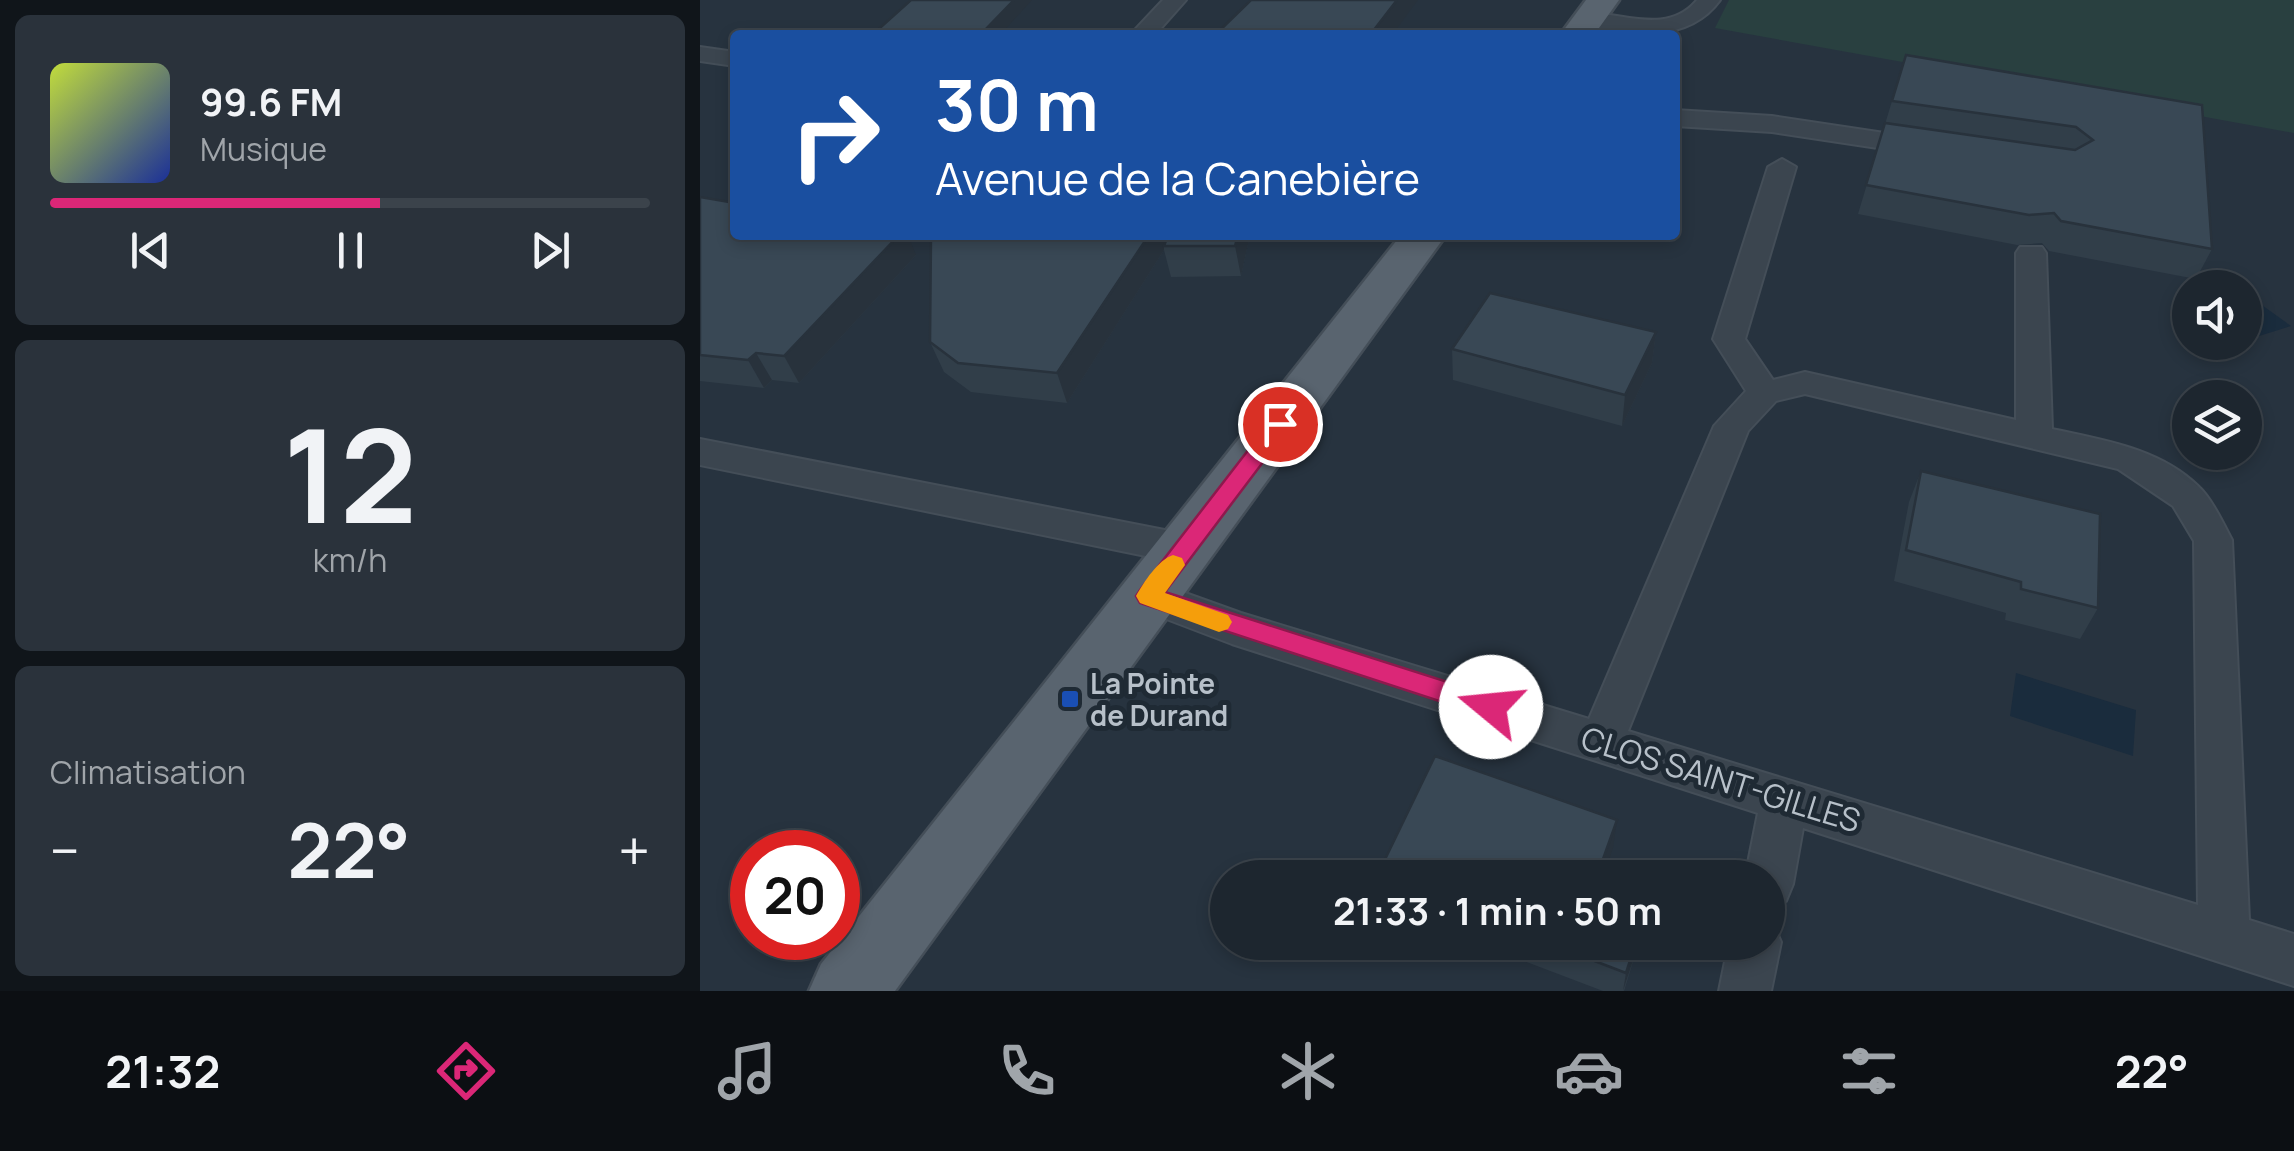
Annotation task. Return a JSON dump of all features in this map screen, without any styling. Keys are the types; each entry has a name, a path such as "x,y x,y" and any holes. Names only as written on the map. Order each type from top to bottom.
{"main road":[{"path":"848,991 1420,240"}],"lane":[{"path":"1147,30 1174,0"},
{"path":"1590,18 1636,26 1667,25 1690,20 1703,11 1709,0"},
{"path":"700,54 730,58"},
{"path":"1680,118 1772,124 1967,154"},
{"path":"1764,393 1729,338 1782,167"},
{"path":"2030,254 2034,437"},
{"path":"1602,742 1732,426 1764,393 1805,384 2129,459 2186,496 2213,540 2224,938"},
{"path":"700,452 1185,549"},
{"name":"CLOS SAINT-GILLES","path":"1148,596 1232,626 2294,960"},
{"path":"1773,860 1786,799"},
{"path":"1745,991 1751,960"}],"green space":[{"path":"1729,0 2294,0 2294,133 1715,28"}],"water":[{"path":"2262,305 2291,326 2262,335"},
{"path":"2016,673 2136,710 2133,756 2010,716"}],"building":[{"path":"911,0 1014,0 985,30 878,30"},
{"path":"1251,0 1397,0 1374,30 1220,30"},
{"path":"1906,55 2202,105 2212,249 2061,221 2054,213 2029,215 1866,185 1885,123 2075,150 2093,140 2076,127 1892,101"},
{"path":"700,197 730,202 730,240 894,240 784,356 756,353 748,360 700,355"},
{"path":"931,240 1146,240 1057,373 958,363 930,342"},
{"path":"1166,240 1237,240 1235,246 1164,246"},
{"path":"1490,293 1656,332 1625,395 1452,349"},
{"path":"1921,471 2100,514 2098,608 2021,589 2021,582 1906,550"},
{"path":"1435,756 1617,820 1606,860 1385,860"},
{"path":"1592,960 1630,960 1626,973"}],"slow traffic":[{"path":"1173,565 1148,596 1219,622"}],"place":[{"name":"La Pointe de Durand","path":"1070,699"}],"route":[{"path":"1280,424 1148,596 1491,707"}]}
